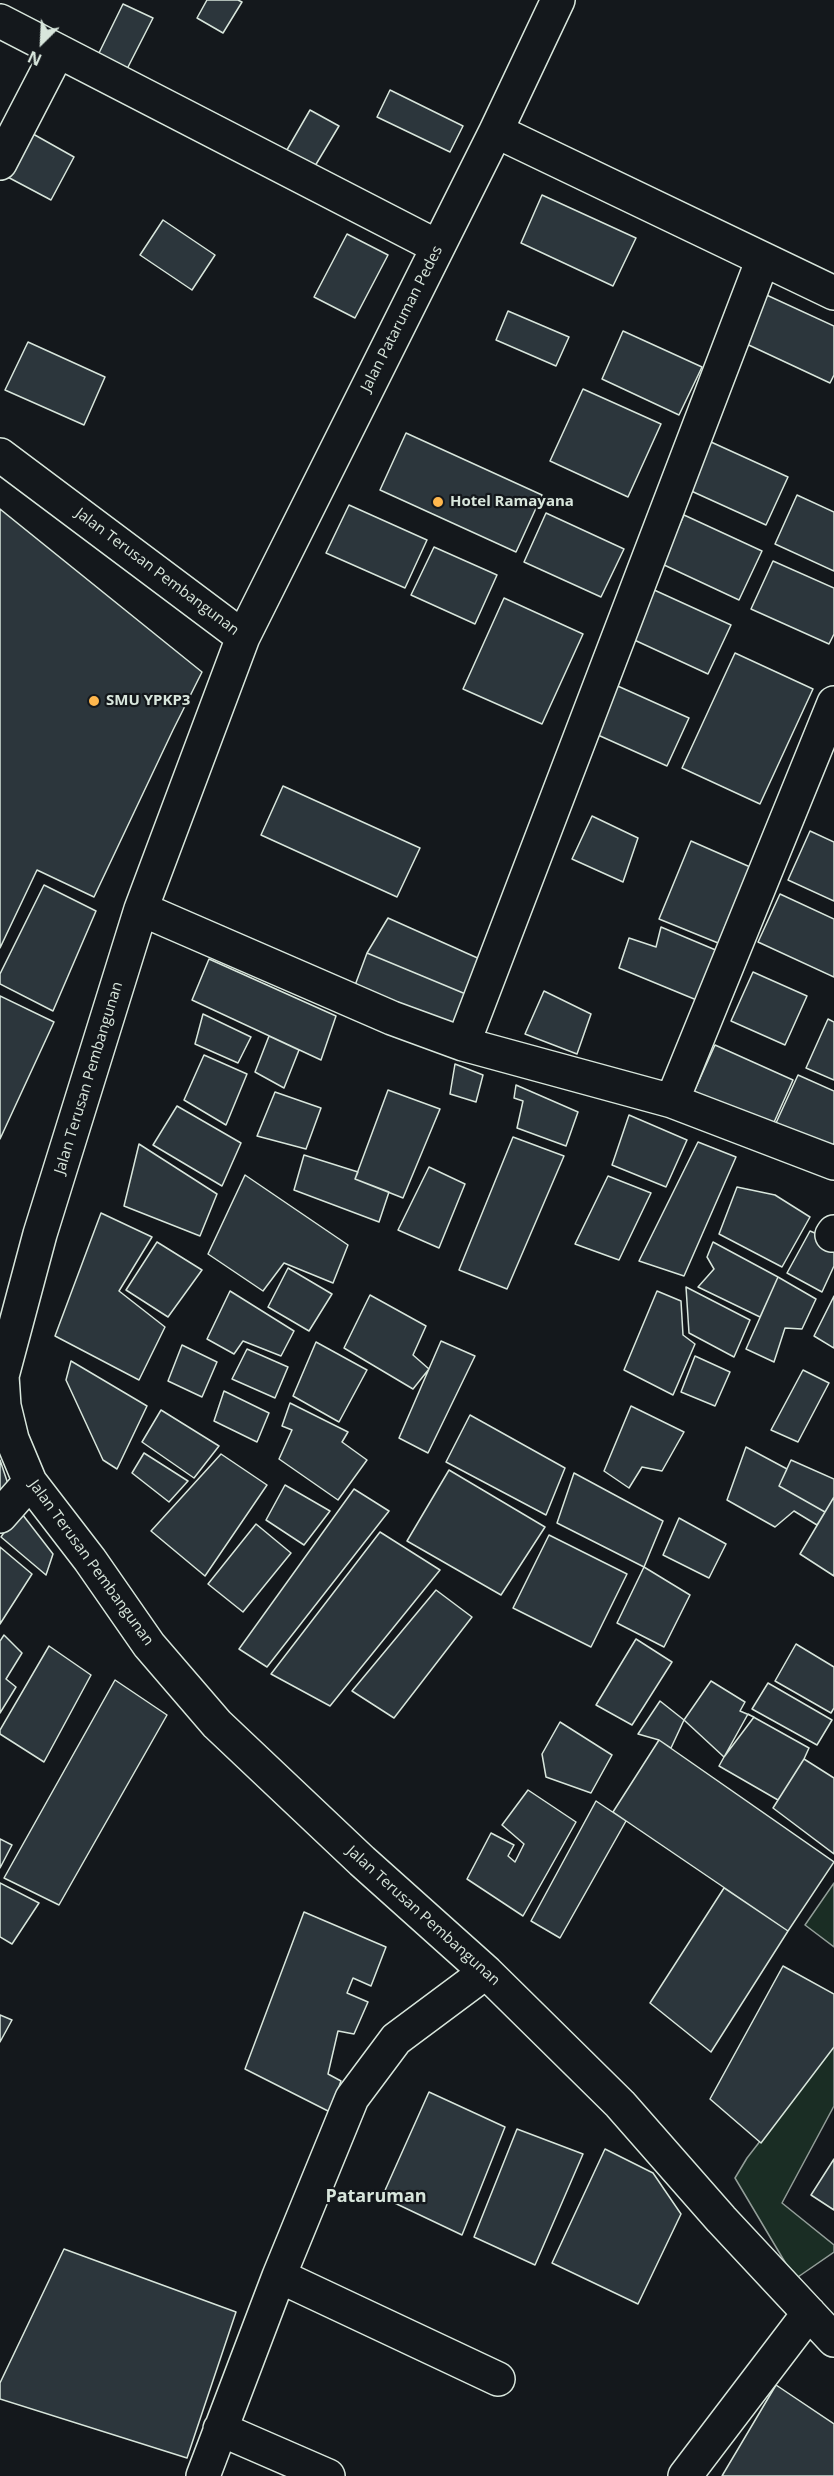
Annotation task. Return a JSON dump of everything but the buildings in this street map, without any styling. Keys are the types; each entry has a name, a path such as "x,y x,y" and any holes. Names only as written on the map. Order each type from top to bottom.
{"street":[{"name":"Jalan Pataruman Pedes","path":"243,637 496,131 558,0"},
{"path":"0,21 438,247"},
{"path":"0,163 58,51"},
{"path":"496,131 834,293"},
{"path":"464,1044 763,260"},
{"name":"Jalan Terusan Pembangunan","path":"0,455 243,637 141,909 6,1338 1,1377 4,1406 12,1439 30,1482 90,1560 149,1645 217,1724 362,1862 486,1972 620,2103 721,2218 834,2340"},
{"path":"672,1101 834,703"},
{"path":"141,909 392,1018 464,1044 672,1101 834,1164"},
{"path":"0,1516 30,1482"},
{"path":"203,2476 279,2277 352,2098 396,2039 486,1972"},
{"path":"279,2277 498,2379"},
{"path":"685,2476 809,2313"},
{"path":"220,2429 328,2476"}],"green space":[{"path":"834,1883 834,1947 805,1925"},
{"path":"834,2046 834,2106 782,2203 834,2245 834,2252 795,2279 735,2178 747,2158"}],"place":[{"name":"Hotel Ramayana","path":"438,502"},
{"name":"SMU YPKP3","path":"94,701"}],"district":[{"name":"Pataruman","path":"376,2197"}]}
